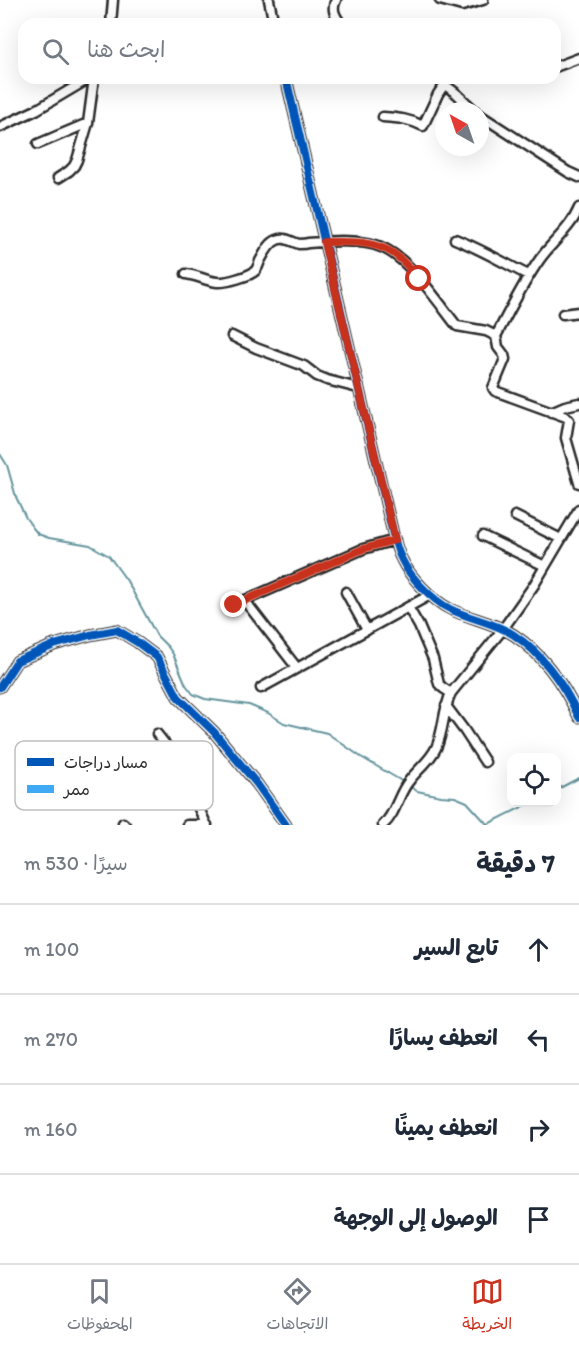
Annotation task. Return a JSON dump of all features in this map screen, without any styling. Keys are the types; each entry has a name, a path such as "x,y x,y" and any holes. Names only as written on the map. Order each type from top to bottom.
{"street":[{"path":"112,18 113,0"},
{"path":"269,0 273,18"},
{"path":"336,0 333,10 338,18"},
{"path":"443,0 462,6 483,0"},
{"path":"561,65 579,58"},
{"path":"0,127 82,84"},
{"path":"58,177 74,166 88,123 91,84"},
{"path":"287,84 358,388 402,562 430,595 449,609 503,629 525,643 562,684 579,717"},
{"path":"383,117 402,118 423,126 444,85 465,102"},
{"path":"489,121 579,177"},
{"path":"39,144 88,123"},
{"path":"579,208 575,217 528,275 496,336 505,359 493,388 495,391 569,420 566,438 579,483"},
{"path":"186,273 216,282 237,279 256,269 270,245 277,239 286,239 300,244 324,242 363,243 379,246 400,259 457,326 486,331 496,336"},
{"path":"455,239 479,248 528,275"},
{"path":"563,314 579,312"},
{"path":"232,336 256,348 304,366 317,376 358,388"},
{"path":"551,412 579,403"},
{"path":"383,825 391,817 408,781 437,746 451,693 503,629 534,585 579,509"},
{"path":"514,516 561,539"},
{"path":"483,536 545,566"},
{"path":"234,605 363,549 395,540"},
{"path":"346,592 367,630"},
{"path":"261,688 430,595"},
{"path":"245,601 297,668"},
{"path":"408,607 433,659 439,684 451,693"},
{"path":"0,687 17,660 54,645 117,630 157,657 178,697 214,732 257,783 286,825"},
{"path":"446,706 485,762"},
{"path":"157,734 163,741"},
{"path":"187,825 207,825 200,810"}],"waterway":[{"path":"0,454 7,465 16,497 26,518 38,534 90,545 109,556 127,581 157,636 173,654 186,685 193,694 205,699 249,705 284,723 327,733 361,757 405,783"},
{"path":"561,787 579,778"},
{"path":"409,786 417,791 455,797 467,802 487,824"},
{"path":"486,825 522,807"}],"cycle path":[{"path":"287,84 400,556 416,581 443,605 506,631 525,643 544,661 560,682 579,717"},
{"path":"0,687 17,661 54,645 117,630 157,657 178,697 214,732 257,784 286,825"}],"route":[{"path":"234,605 363,549 395,540 324,242 363,243 379,246 392,252 419,279"}]}
